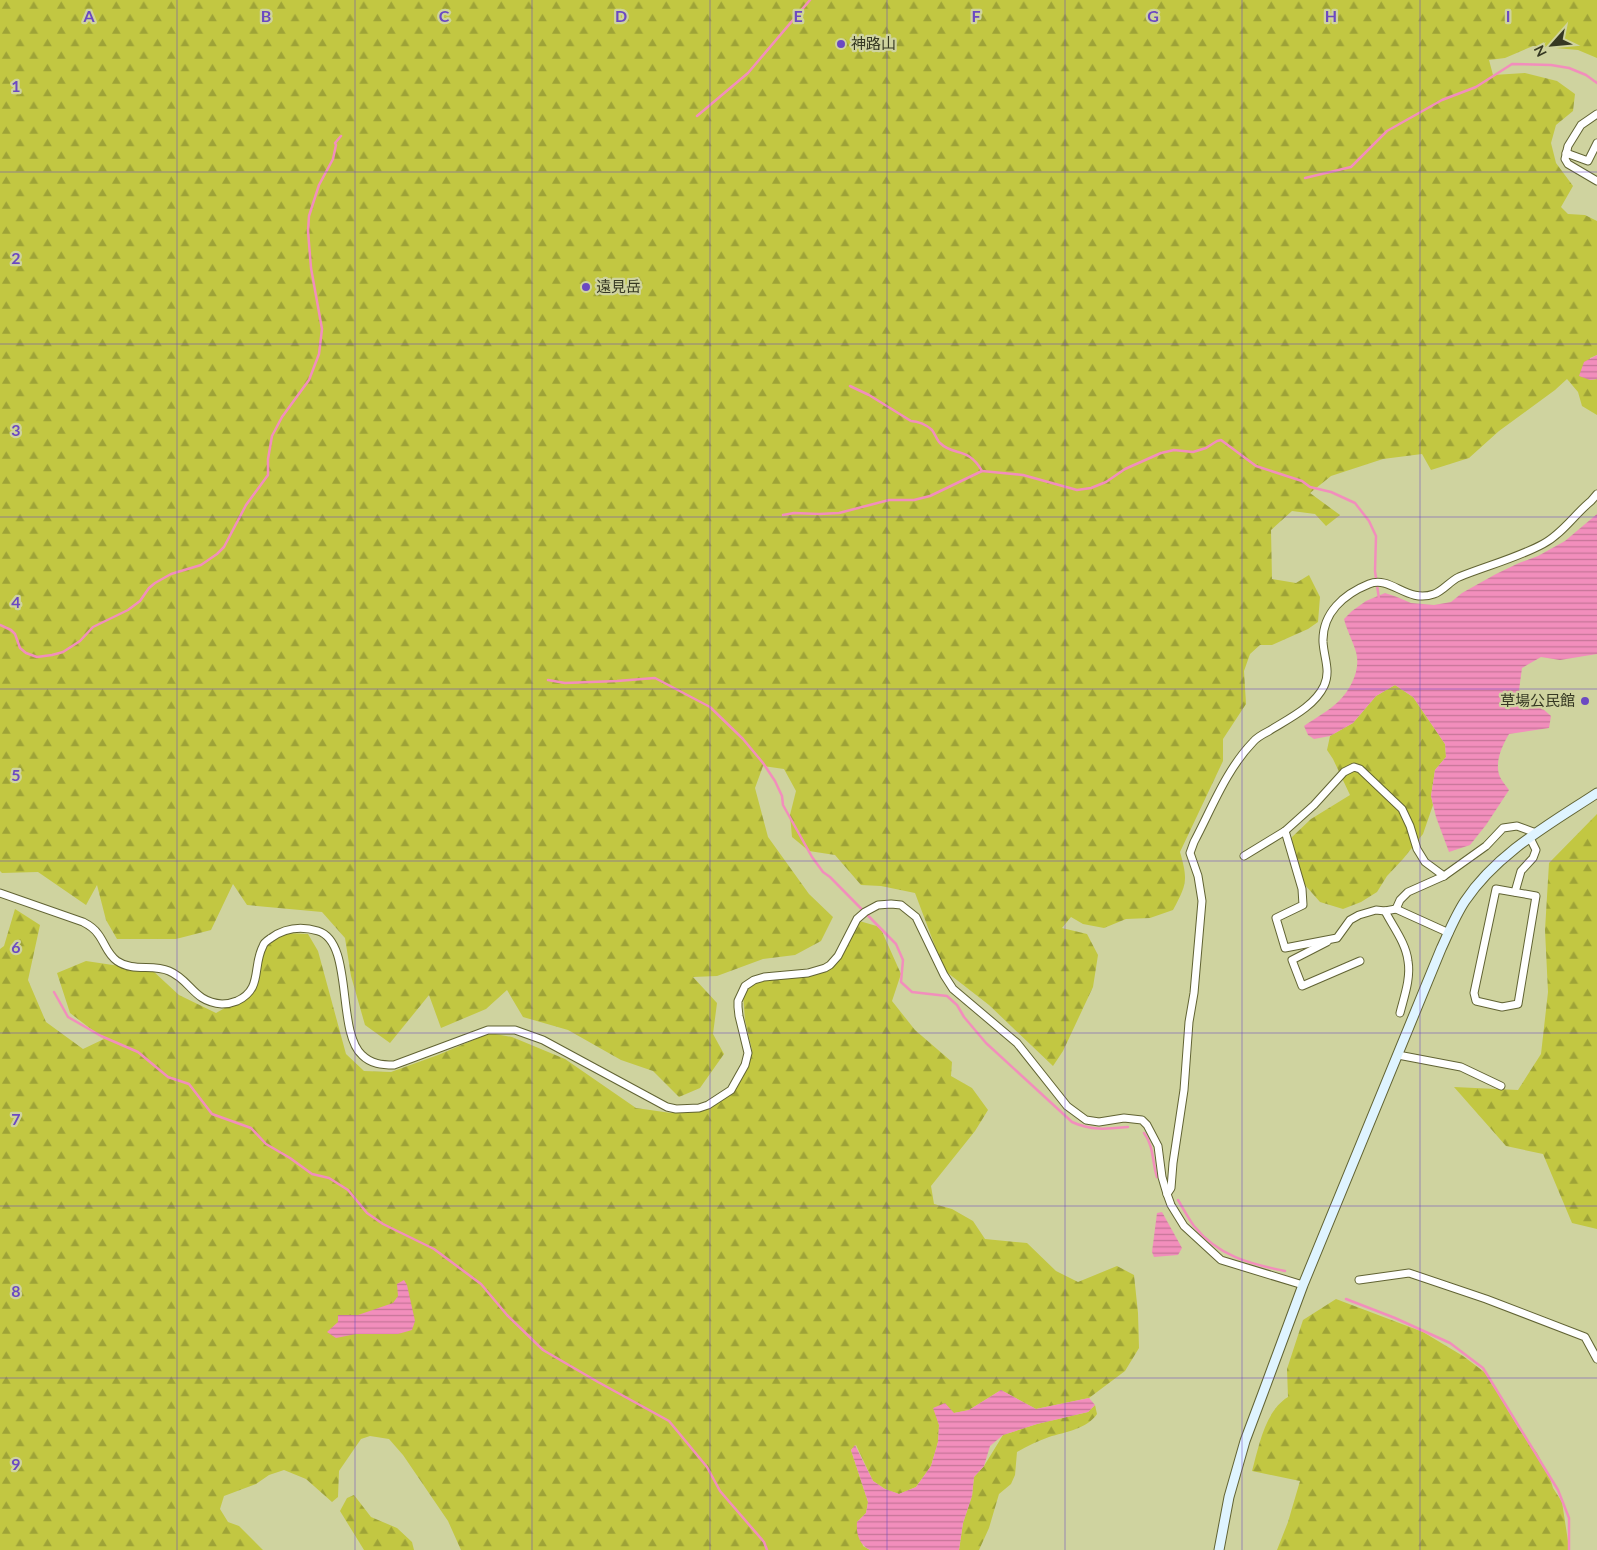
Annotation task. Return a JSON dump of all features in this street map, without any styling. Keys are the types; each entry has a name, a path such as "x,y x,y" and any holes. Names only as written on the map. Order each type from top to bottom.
{"street":[{"path":"1597,115 1581,125 1568,146 1565,159 1568,164 1597,181"},
{"path":"1566,152 1588,161 1597,143"},
{"path":"1167,1194 1171,1188 1184,1090 1202,901 1198,876 1190,853 1235,762 1255,739 1299,712 1324,687 1328,667 1323,641 1325,623 1333,608 1351,594 1370,583 1386,583 1409,595 1434,594 1456,578 1544,543 1574,518 1597,494"},
{"path":"1244,856 1285,831 1314,805 1344,772 1354,767 1360,769 1402,809 1410,826 1417,849 1425,862 1444,876"},
{"path":"1219,1550 1229,1497 1245,1441 1303,1285 1441,949 1464,902 1491,870 1533,836 1597,793"},
{"path":"1396,909 1400,900 1408,892 1444,876 1486,846 1503,828 1517,826 1533,836 1536,850 1533,858 1521,871 1515,892"},
{"path":"1285,831 1302,889 1303,905 1276,918 1285,948 1337,938"},
{"path":"1496,889 1515,892 1536,896 1518,1004 1502,1007 1476,1001 1474,993 1496,889"},
{"path":"0,893 84,922 99,935 111,957 125,966 168,970 177,975 192,991 202,998 224,1004 242,998 251,990 256,982 258,958 263,944 280,931 291,929 318,931 326,935 336,950 352,1036 362,1055 371,1061 382,1065 394,1065 488,1030 515,1030 543,1040 661,1104 676,1109 688,1110 708,1105 731,1090 745,1064 748,1053 739,1016 738,1001 745,986 754,980 764,977 808,973 825,968 838,956 857,919 865,912 878,905 901,905 916,917 944,975 954,989 1017,1043 1067,1106 1086,1120 1099,1122 1124,1118 1142,1120 1147,1125 1158,1146 1162,1177 1171,1205 1184,1226 1221,1260 1303,1285"},
{"path":"1360,961 1302,986 1292,960 1337,938 1350,920 1376,910 1396,909 1449,933"},
{"path":"1385,911 1402,942 1409,962 1408,977 1400,1013"},
{"path":"1398,1055 1460,1067 1500,1086"},
{"path":"1359,1280 1409,1273 1486,1299 1585,1337 1597,1359"}],"green space":[{"path":"0,0 1597,0 1597,58 1578,50 1533,46 1505,58 1489,60 1493,75 1525,73 1557,81 1575,94 1573,111 1556,125 1551,143 1556,163 1573,186 1561,207 1568,214 1585,215 1597,221 1597,355 1590,358 1590,380 1597,379 1597,415 1582,406 1578,392 1567,379 1499,431 1469,458 1431,470 1422,454 1383,459 1331,476 1310,493 1340,515 1326,526 1315,514 1292,511 1271,530 1272,579 1296,583 1309,575 1320,597 1318,622 1308,629 1272,645 1260,645 1250,654 1244,671 1246,704 1223,739 1223,761 1180,852 1185,882 1173,910 1150,918 1126,919 1104,928 1083,924 1071,917 1062,928 1087,934 1098,955 1093,987 1063,1051 1053,1066 989,1005 944,970 915,893 881,886 861,885 835,855 809,851 792,837 790,815 796,791 784,769 763,766 755,788 768,837 809,894 833,917 821,941 795,955 763,959 717,976 693,977 717,1003 713,1034 724,1054 700,1088 679,1097 653,1071 621,1060 568,1030 523,1017 507,990 486,1009 441,1028 429,995 390,1043 365,1025 351,976 345,938 322,912 247,905 233,884 211,930 176,939 117,939 106,920 97,885 86,905 38,872 2,873 0,871"},
{"path":"1395,685 1413,697 1445,744 1446,757 1435,770 1431,796 1433,805 1423,834 1387,876 1377,892 1361,902 1343,909 1320,902 1305,885 1294,865 1292,837 1311,819 1350,795 1327,750 1330,736 1353,723 1376,696"},
{"path":"1597,814 1597,1229 1572,1223 1543,1154 1506,1146 1454,1087 1518,1090 1541,1054 1548,992 1545,930 1549,863"},
{"path":"15,909 40,925 28,980 46,1022 83,1049 104,1039 70,1013 57,973 86,961 153,971 179,995 216,1013 248,995 263,944 286,933 308,934 318,951 346,1054 364,1071 391,1072 490,1033 512,1037 565,1059 636,1108 671,1113 710,1108 733,1090 752,1050 745,1020 743,994 752,979 806,972 830,962 856,920 880,927 901,974 892,1001 915,1030 952,1062 951,1076 972,1088 988,1110 975,1131 931,1186 934,1204 952,1209 973,1221 985,1239 1027,1243 1056,1271 1078,1282 1117,1266 1134,1275 1139,1348 1125,1371 1089,1398 1036,1409 1001,1390 969,1410 954,1413 934,1408 939,1425 938,1442 931,1466 916,1487 899,1494 885,1489 873,1481 856,1445 851,1450 868,1502 866,1513 857,1522 863,1546 870,1550 461,1550 448,1521 403,1455 389,1439 370,1436 361,1439 339,1471 338,1497 332,1502 306,1479 284,1470 269,1475 256,1484 224,1496 220,1509 228,1522 239,1526 263,1550 0,1550 0,949 4,946"},
{"path":"1336,1299 1423,1332 1463,1356 1487,1374 1519,1429 1537,1453 1553,1488 1562,1502 1568,1550 1277,1550 1288,1522 1300,1481 1252,1471 1260,1440 1268,1420 1280,1403 1288,1397 1287,1369 1303,1320"},
{"path":"1095,1405 1097,1414 1082,1427 1041,1440 1017,1452 1015,1475 1011,1484 999,1494 989,1528 979,1550 959,1550 963,1523 972,1496 974,1477 984,1466 1003,1435 1037,1424 1088,1412"},
{"path":"354,1495 371,1517 397,1528 412,1542 414,1550 364,1550 340,1511 347,1498"}],"shaded area":[{"path":"1597,355 1597,379 1590,380 1579,376 1584,362"},
{"path":"1597,514 1597,654 1560,660 1541,657 1522,668 1519,690 1530,703 1543,709 1551,716 1549,728 1509,734 1501,749 1498,760 1498,772 1509,790 1470,845 1449,852 1436,817 1431,796 1435,770 1446,757 1445,744 1413,697 1395,685 1376,696 1353,723 1330,736 1314,739 1308,735 1304,726 1339,701 1351,685 1356,672 1356,652 1344,619 1366,601 1385,593 1411,603 1434,605 1451,602 1462,593 1496,574 1538,556 1565,541"},
{"path":"1162,1212 1182,1248 1178,1255 1154,1257 1152,1252 1157,1213"},
{"path":"404,1280 407,1285 415,1321 412,1330 398,1334 356,1334 336,1338 327,1332 338,1322 338,1315 358,1315 393,1303 398,1296 397,1284"},
{"path":"1001,1390 1036,1409 1089,1398 1095,1405 1088,1412 1037,1424 1003,1435 990,1446 984,1466 974,1477 972,1496 963,1523 959,1550 870,1550 866,1548 861,1542 857,1531 857,1522 866,1513 868,1502 851,1450 855,1445 873,1481 885,1489 899,1494 916,1487 931,1466 938,1442 939,1425 933,1408 945,1403 954,1413 969,1410"}],"waterway":[{"path":"697,116 748,73 810,0"},
{"path":"1305,178 1351,167 1387,131 1442,100 1476,87 1512,64 1551,65 1569,68 1586,75 1597,83"},
{"path":"0,625 15,634 20,648 26,653 37,657 63,652 80,641 93,627 128,610 140,601 155,583 171,574 201,565 224,547 246,505 268,475 268,459 272,436 282,417 309,380 319,354 322,329 311,268 308,231 309,216 319,185 333,159 335,143 341,136"},
{"path":"850,386 869,395 911,421 928,426 940,443 950,450 972,458 982,471 1023,475 1077,490 1091,488 1106,482 1125,469 1161,453 1174,450 1193,452 1221,440 1256,466 1302,481 1310,487 1331,492 1355,503 1369,521 1376,536 1375,571 1379,599"},
{"path":"783,515 794,513 839,513 889,500 914,500 930,496 982,471"},
{"path":"548,680 565,683 655,678 710,707 743,739 763,763 775,781 782,796 783,805 812,857 823,872 896,944 903,960 901,982 912,992 947,996 957,1005 964,1017 986,1043 1072,1122 1093,1128 1128,1127"},
{"path":"54,992 68,1017 101,1036 138,1052 168,1077 189,1084 212,1114 251,1128 266,1144 312,1174 329,1178 348,1190 367,1213 383,1224 434,1249 481,1284 507,1315 543,1350 669,1421 707,1467 720,1491 764,1542 767,1550"},
{"path":"1144,1133 1151,1149 1157,1177"},
{"path":"1178,1200 1194,1226 1213,1245 1247,1262 1285,1271"},
{"path":"1346,1299 1395,1318 1450,1343 1483,1368 1558,1490 1569,1518 1569,1550"}],"place":[{"name":"神路山","path":"841,44"},
{"name":"遠見岳","path":"586,287"},
{"name":"草場公民館","path":"1585,701"}]}
